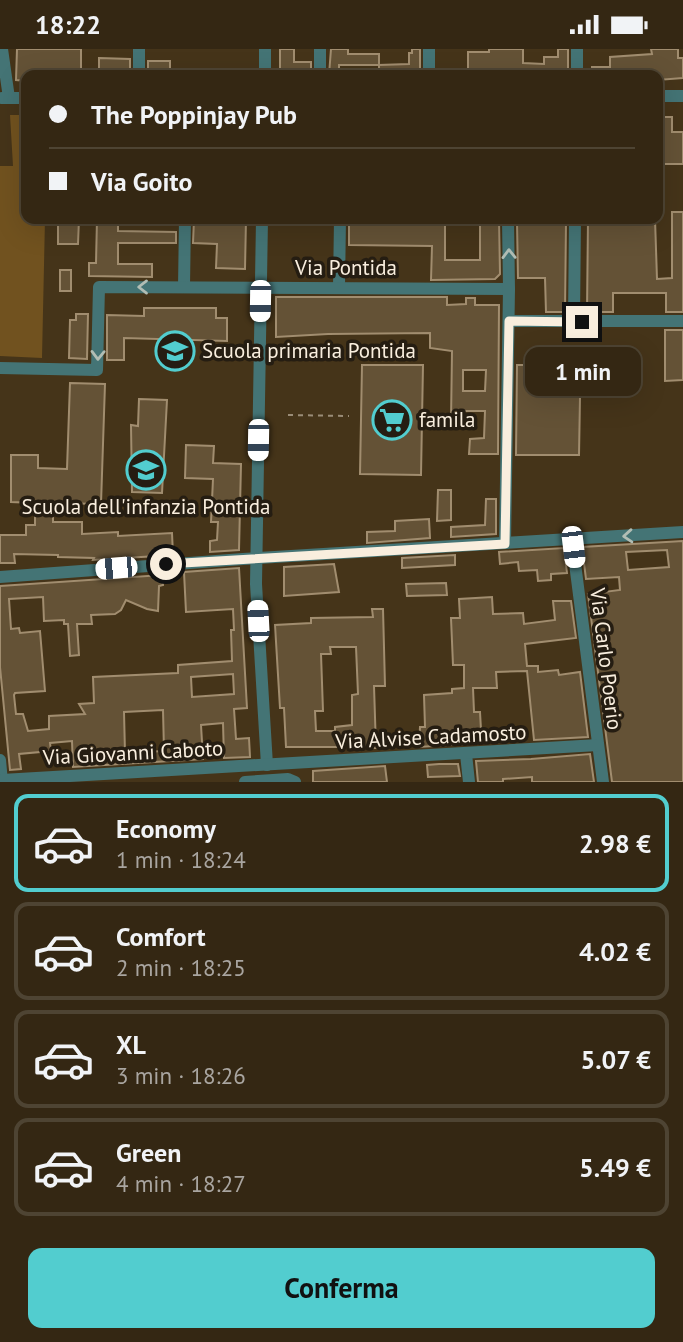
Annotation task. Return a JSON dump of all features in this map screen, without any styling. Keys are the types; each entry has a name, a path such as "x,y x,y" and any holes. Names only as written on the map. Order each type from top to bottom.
{"street":[{"path":"2,49 4,98"},
{"path":"139,49 139,70"},
{"path":"265,49 265,70"},
{"path":"320,49 320,70"},
{"path":"429,49 429,70"},
{"path":"577,49 577,70"},
{"path":"663,96 683,96"},
{"path":"184,287 185,224"},
{"path":"262,224 256,558 267,765"},
{"path":"339,287 340,224"},
{"path":"505,544 508,224"},
{"path":"574,321 575,224"},
{"name":"Via Pontida","path":"0,368 97,370 99,287 509,289"},
{"path":"509,321 683,321"},
{"path":"0,577 256,558 683,532"},
{"name":"Via Carlo Poerio","path":"572,540 603,782"},
{"name":"Via Alvise Cadamosto","path":"267,765 598,745"},
{"path":"466,754 469,782"},
{"path":"0,760 2,781"},
{"path":"267,765 291,781"},
{"path":"248,781 267,765"},
{"name":"Via Giovanni Caboto","path":"2,781 267,765"},
{"path":"248,781 291,781"}],"path":[{"path":"288,415 349,416"}],"shaded area":[{"path":"10,115 21,115 21,224 45,224 42,358 0,356 0,166 13,166"}],"building":[{"path":"17,49 81,49 81,70 21,70 21,80 16,80"},
{"path":"280,49 294,49 294,62 311,62 311,70 280,70"},
{"path":"331,49 348,49 348,54 379,54 379,65 339,65 339,70 329,70"},
{"path":"412,49 420,49 420,70 379,70 379,65 409,64 409,53 412,53"},
{"path":"489,49 523,49 523,63 544,64 544,57 558,57 558,49 568,49 568,70 468,70 468,52 489,52"},
{"path":"651,49 678,49 678,58 683,58 683,78 663,80 663,70 592,70 592,67 610,67 610,57 652,54"},
{"path":"99,58 130,59 130,70 99,70"},
{"path":"148,61 170,61 170,70 148,70"},
{"path":"663,117 672,117 672,132 683,132 683,164 663,164"},
{"path":"672,212 683,212 683,312 666,312 666,293 613,293 613,312 587,312 588,224 655,224 657,279 672,278"},
{"path":"58,224 79,224 78,244 58,244"},
{"path":"97,224 118,224 118,231 176,232 176,243 118,243 118,264 152,264 152,277 89,276 89,263 96,263"},
{"path":"194,224 246,224 245,269 216,268 217,244 193,243"},
{"path":"349,224 445,224 445,260 480,260 480,224 499,224 500,274 495,279 431,280 432,246 349,245"},
{"path":"517,224 566,224 565,312 546,312 545,278 518,278"},
{"path":"60,270 71,270 71,291 60,291"},
{"path":"276,297 447,297 447,305 466,304 466,298 475,298 475,305 499,305 498,454 469,454 470,439 484,438 485,411 464,411 464,421 451,421 452,351 430,348 430,333 276,337","holes":["463,370 486,370 485,391 463,391"]},
{"path":"144,308 216,308 216,318 227,318 227,341 124,338 124,360 107,360 107,315 144,316"},
{"path":"76,314 88,314 87,359 69,358 70,320 76,320"},
{"path":"665,330 683,330 683,380 665,381"},
{"name":"famila","path":"362,365 423,365 421,475 360,474"},
{"path":"517,365 583,365 579,455 516,455"},
{"path":"70,383 105,384 101,504 53,503 53,522 82,522 82,534 118,532 118,536 172,533 173,555 93,560 94,558 58,555 14,554 15,563 0,563 0,535 26,535 26,525 35,525 35,503 11,502 11,455 38,455 38,468 67,469"},
{"path":"139,399 167,400 162,493 132,492 131,425 138,426"},
{"path":"186,445 214,446 213,463 241,464 239,550 210,552 210,541 217,540 218,522 211,522 213,479 185,478"},
{"path":"438,490 451,490 451,520 437,521"},
{"path":"486,499 496,499 496,534 451,537 451,527 485,525"},
{"path":"429,519 430,538 367,543 367,532 395,531 395,521"},
{"path":"683,541 683,782 612,782 588,594 620,590 619,577 586,579 582,547","holes":["667,550 669,567 628,570 626,552"]},
{"path":"564,548 567,573 551,574 551,580 538,581 537,570 519,571 518,562 500,564 499,552"},
{"path":"455,555 455,565 402,568 402,558"},
{"path":"334,564 339,592 284,596 284,567"},
{"path":"239,568 247,708 234,709 236,739 249,738 250,757 224,758 223,723 201,725 203,759 73,767 72,741 50,743 51,751 19,754 21,769 10,770 0,667 0,586 162,575 158,611 126,600 121,610 115,614 91,615 92,624 77,624 79,655 70,656 68,624 64,624 64,620 44,621 43,597 9,599 11,629 19,628 20,633 40,631 45,691 14,695 16,714 23,714 28,731 49,729 49,716 85,714 79,704 94,703 93,677 178,673 178,665 232,661 233,609 186,612 184,572","holes":["233,674 234,694 192,697 191,677","163,710 164,751 125,753 124,712"]},
{"path":"446,583 447,595 407,596 406,584"},
{"path":"492,597 493,614 523,613 524,624 555,620 553,601 571,601 576,638 525,644 527,666 538,666 538,672 558,670 559,675 580,672 588,737 534,740 527,671 496,672 497,688 473,688 474,712 480,712 481,730 466,730 466,744 419,747 420,727 425,727 424,695 452,693 452,689 464,688 464,665 453,665 451,618 460,618 459,599"},
{"path":"372,609 383,609 385,686 374,686 376,748 364,748 364,744 342,747 286,747 284,708 280,708 275,625 311,623 311,618 373,617","holes":["330,647 356,647 358,694 352,695 352,725 335,727 335,731 316,731 315,711 323,711 321,654 331,654"]},
{"path":"590,754 594,782 532,782 532,777 503,779 503,782 478,782 476,761"},
{"path":"458,764 460,776 428,777 427,765"},
{"path":"385,766 387,782 313,782 313,771"}],"place":[{"name":"Scuola primaria Pontida","path":"175,351"},
{"name":"famila","path":"392,420"},
{"name":"Scuola dell'infanzia Pontida","path":"146,470"}],"route":[{"path":"166,564 505,544 509,321 582,322"}]}
